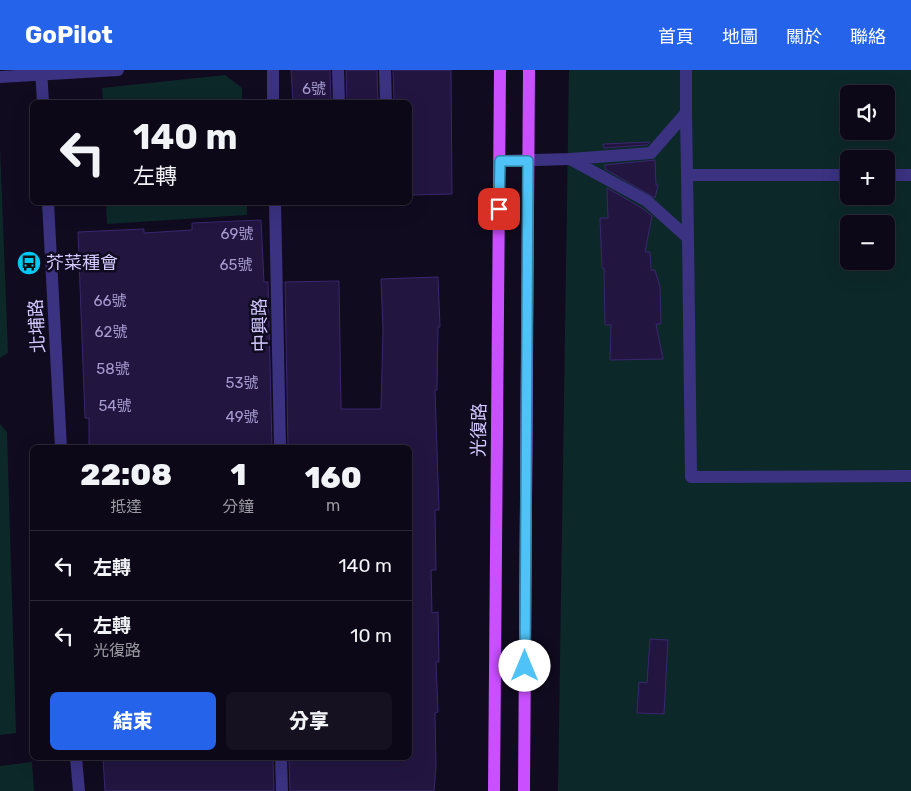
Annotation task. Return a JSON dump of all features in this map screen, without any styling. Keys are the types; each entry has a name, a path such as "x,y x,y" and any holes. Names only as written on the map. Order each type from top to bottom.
{"main road":[{"name":"光復路","path":"494,791 500,70"},
{"path":"524,791 529,70"}],"street":[{"path":"0,77 41,72 118,70"},
{"path":"273,70 273,100"},
{"path":"338,70 339,100"},
{"path":"385,70 386,100"},
{"path":"686,70 691,477 911,476"},
{"path":"41,72 43,100"},
{"path":"500,161 570,159 652,153 686,113"},
{"path":"570,159 647,201 688,238"},
{"path":"687,175 840,175"},
{"path":"895,175 911,175"},
{"name":"北埔路","path":"48,205 61,445"},
{"name":"中興路","path":"275,205 280,445"},
{"path":"76,760 79,791"},
{"path":"281,760 282,791"}],"green space":[{"path":"569,70 911,70 911,791 558,791"},
{"path":"225,75 242,88 242,100 103,100 102,88"},
{"path":"0,146 8,353 0,358"},
{"path":"106,205 247,205 247,215 107,224"},
{"path":"0,424 7,432 16,733 0,735"},
{"path":"32,762 34,791 0,791 0,766"}],"building":[{"path":"291,70 330,70 331,100 293,100"},
{"path":"346,70 377,70 378,100 347,100"},
{"path":"393,70 451,70 452,194 412,195 412,100 394,100"},
{"path":"650,142 647,145 604,148 603,144"},
{"path":"655,160 656,185 658,185 655,198 605,169 605,165"},
{"path":"607,188 642,208 652,216 645,252 650,252 651,270 655,270 660,287 661,324 656,324 663,359 610,360 611,325 605,325 604,268 602,268 600,218 608,218"},
{"path":"261,220 264,282 268,282 272,445 89,445 89,418 85,418 78,232 144,229 144,233 192,230 192,223"},
{"path":"438,277 440,327 438,327 437,390 435,390 439,510 435,510 436,570 431,570 432,613 438,612 439,662 436,662 438,712 435,713 436,767 434,791 290,791 289,760 412,760 412,445 288,445 285,282 339,281 341,409 381,409 383,329 381,279"},
{"path":"650,639 668,640 664,714 637,713 639,682 647,683"},
{"path":"103,760 273,760 274,791 105,791"}],"place":[{"name":"芥菜種會","path":"29,263"}],"route":[{"path":"499,209 500,161 528,161 525,666"}]}
